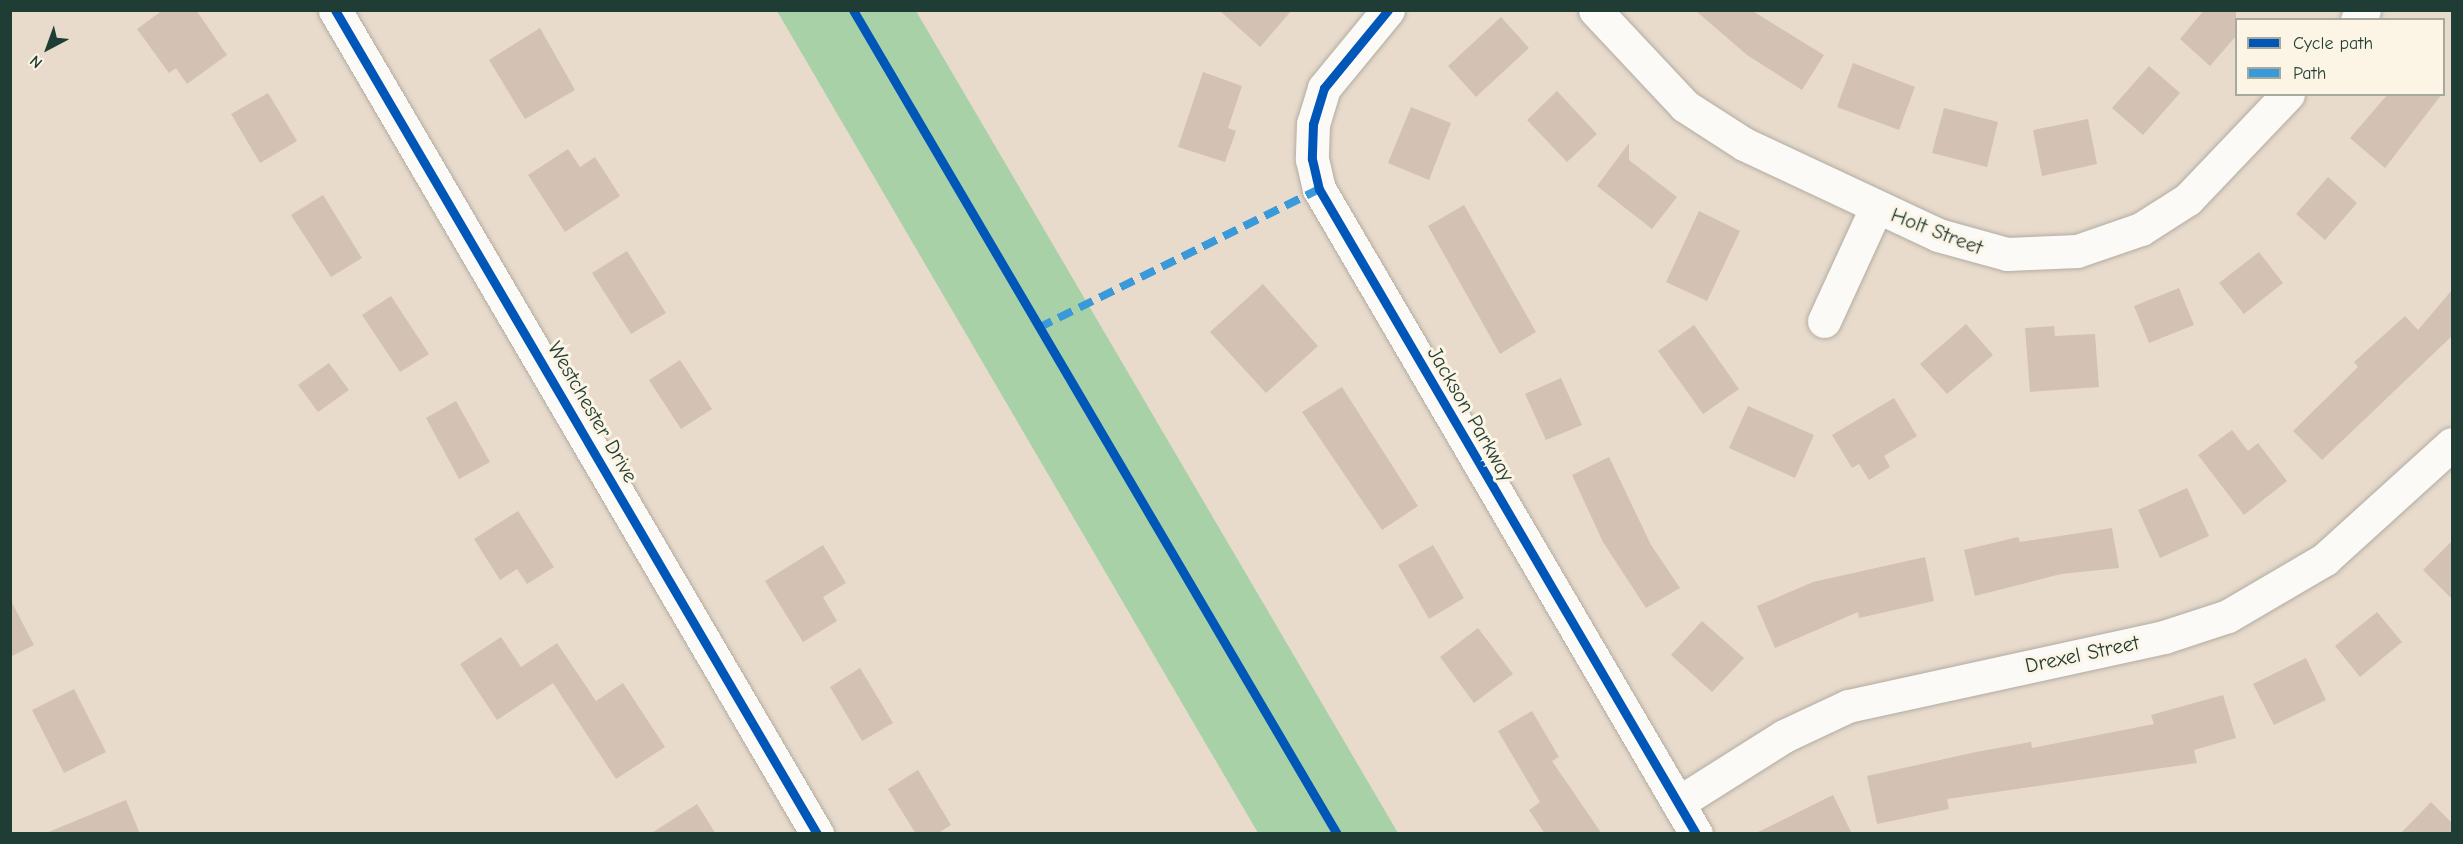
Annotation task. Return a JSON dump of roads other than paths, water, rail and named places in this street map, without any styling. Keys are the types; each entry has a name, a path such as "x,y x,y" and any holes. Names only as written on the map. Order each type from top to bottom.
{"street":[{"name":"Westchester Drive","path":"336,10 817,834"},
{"name":"Jackson Parkway","path":"1388,10 1324,88 1313,124 1312,159 1319,189 1696,834"},
{"name":"Holt Street","path":"1595,10 1685,106 1744,144 1876,208 1938,235 2007,254 2077,251 2116,240 2188,199 2286,96"},
{"path":"1824,321 1876,208"},
{"name":"Drexel Street","path":"1678,803 1784,736 1848,706 2164,638 2228,616 2325,559 2452,444"}]}
